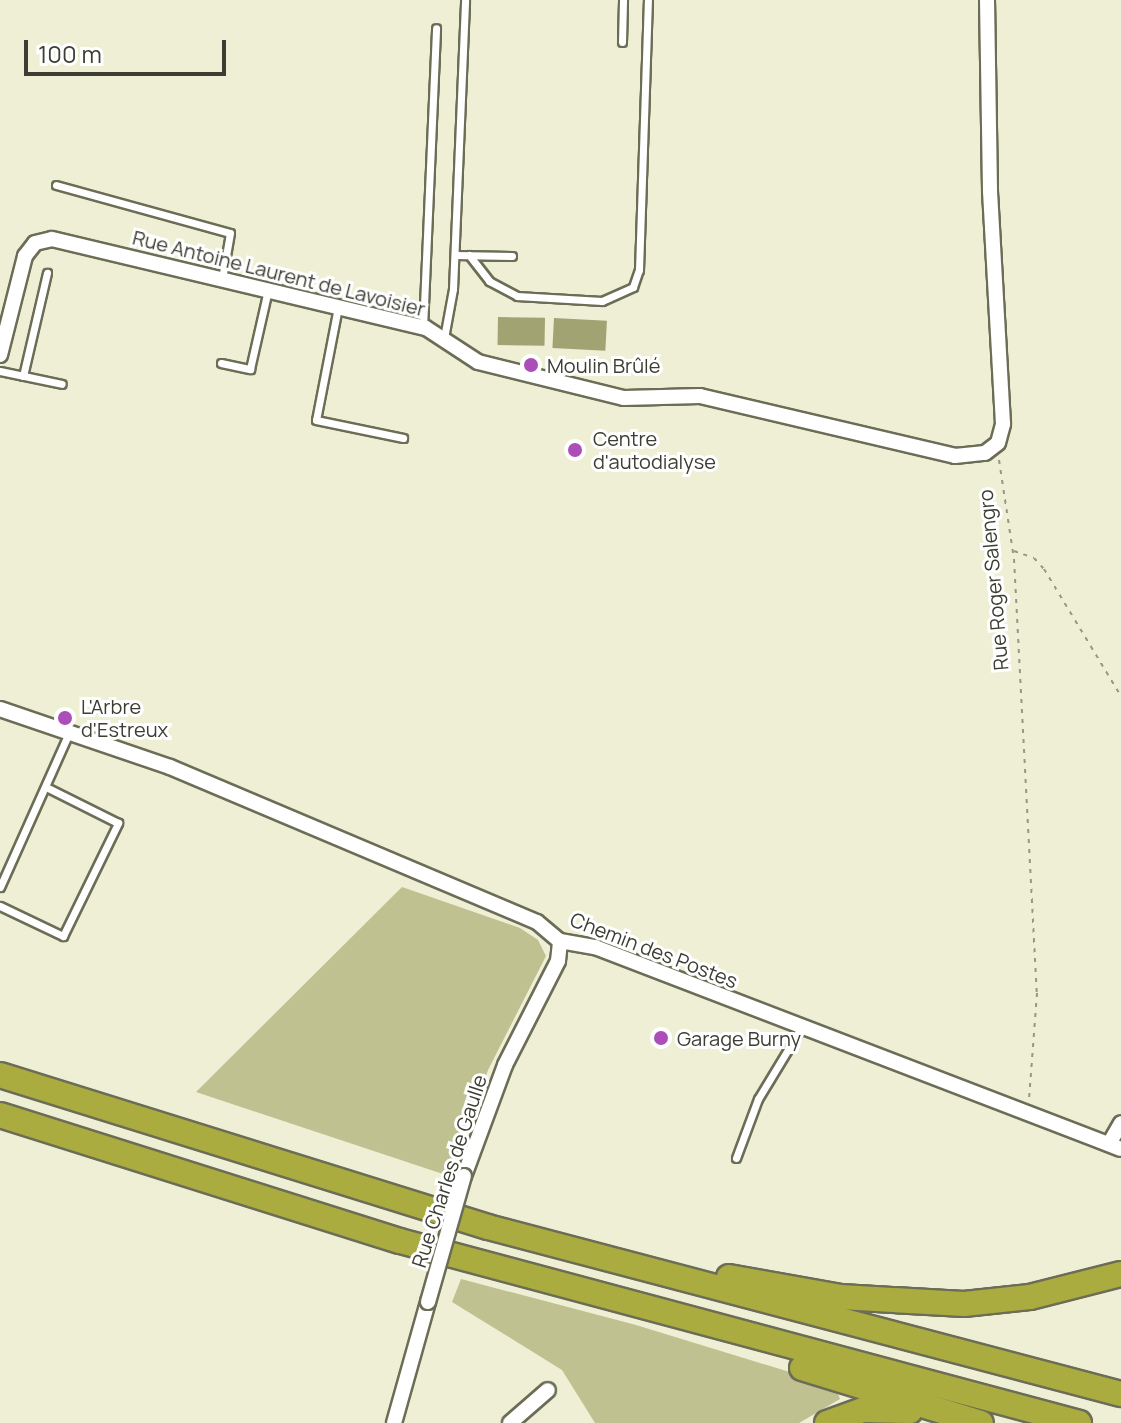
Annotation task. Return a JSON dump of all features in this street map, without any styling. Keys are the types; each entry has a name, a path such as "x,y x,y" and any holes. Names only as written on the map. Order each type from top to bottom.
{"highway":[{"path":"0,1075 488,1227 1121,1394"},
{"path":"0,1115 277,1205 608,1300 1079,1423"},
{"path":"488,1227 567,1238 759,1284 900,1302 993,1302 1121,1274"},
{"path":"608,1300 661,1326 981,1423"},
{"path":"827,1423 855,1412 883,1408 974,1423"}],"street":[{"path":"987,0 990,190 1003,409 1002,432 995,447"},
{"name":"Rue Antoine Laurent de Lavoisier","path":"0,355 23,263 40,241 59,240 423,328 444,338 478,362 624,398 709,398 955,456 975,456 995,447"},
{"name":"Chemin des Postes","path":"0,709 170,767 537,922 560,941 595,947 1115,1147"},
{"name":"Rue Charles de Gaulle","path":"394,1423 464,1176 505,1065 558,961 560,941"},
{"path":"1115,1147 1121,1123"},
{"path":"510,1423 548,1390"}],"lane":[{"path":"444,338 455,255 465,0"},
{"path":"622,42 623,0"},
{"path":"469,255 489,281 517,296 602,301 633,287 639,270 648,0"},
{"path":"423,328 436,28"},
{"path":"56,185 230,233 222,279"},
{"path":"455,255 512,256"},
{"path":"23,376 47,273"},
{"path":"221,363 250,369 268,290"},
{"path":"338,307 316,420 403,438"},
{"path":"0,371 62,384"},
{"path":"0,887 48,788 69,733"},
{"path":"0,906 63,936 118,823 48,788"},
{"path":"736,1158 758,1099 801,1028"}],"path":[{"name":"Rue Roger Salengro","path":"995,447 1013,551 1037,1006 1026,1112"},
{"path":"1013,551 1034,558 1044,569 1121,696"}],"shaded area":[{"path":"498,317 545,318 545,346 498,345"},
{"path":"554,318 607,321 605,351 552,348"},
{"path":"402,887 520,928 538,940 546,956 488,1070 452,1177 196,1092"},
{"path":"461,1279 636,1325 835,1386 840,1399 799,1423 595,1423 562,1370 452,1302"}],"place":[{"name":"Moulin Brûlé","path":"531,365"},
{"name":"Centre d'autodialyse","path":"575,450"},
{"name":"L'Arbre d'Estreux","path":"65,718"},
{"name":"Garage Burny","path":"661,1038"}]}
